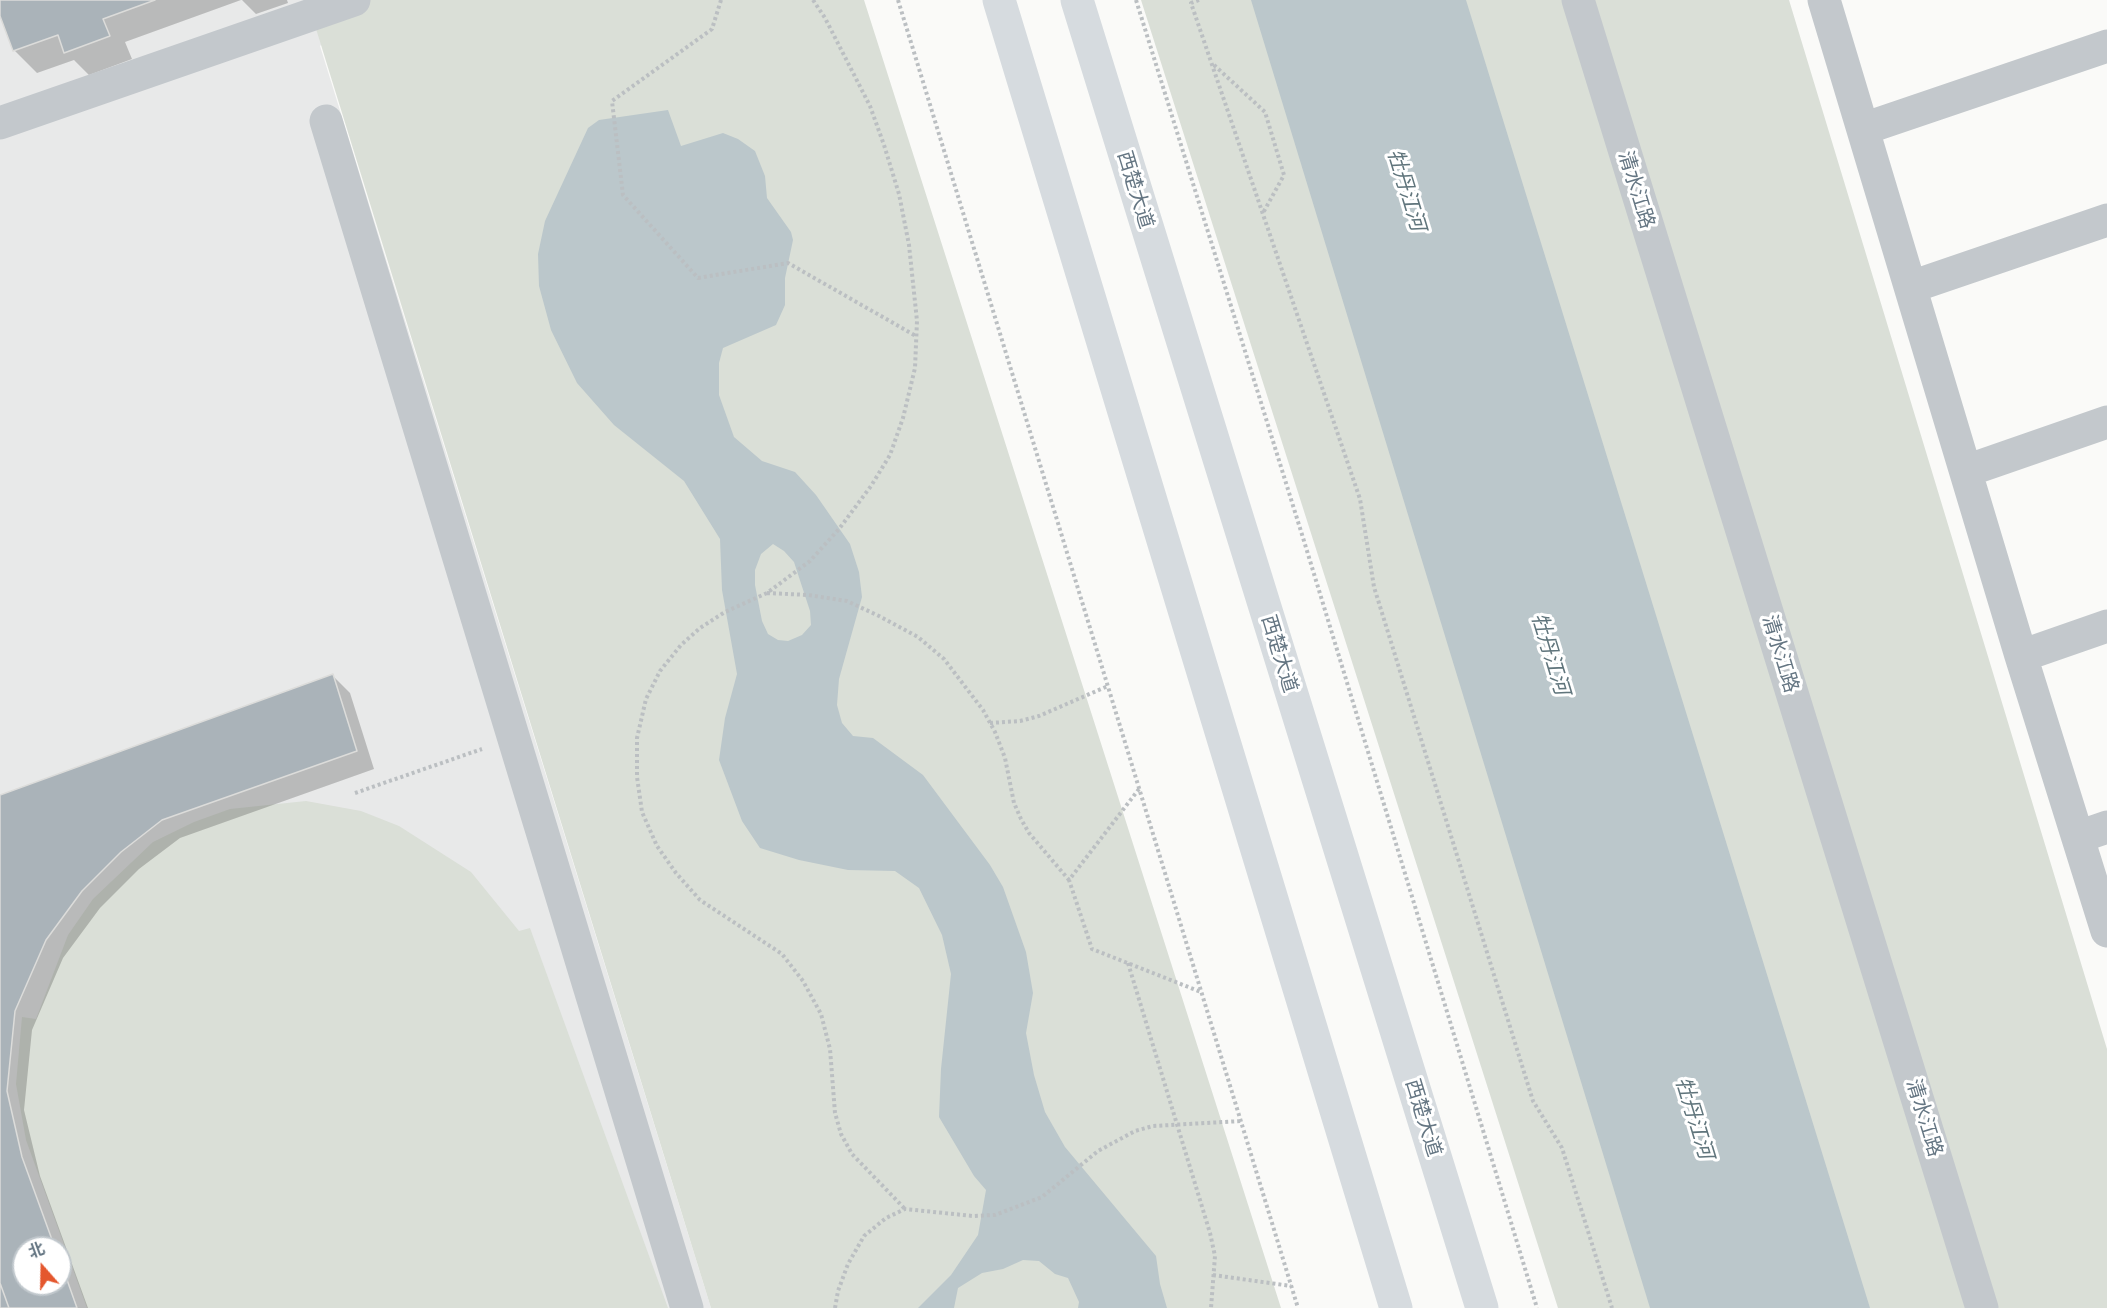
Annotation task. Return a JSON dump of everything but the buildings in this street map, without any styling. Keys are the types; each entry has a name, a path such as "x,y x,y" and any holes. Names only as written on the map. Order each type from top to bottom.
{"highway":[{"path":"999,0 1396,1308"},
{"name":"西楚大道","path":"1077,0 1482,1308"}],"street":[{"path":"0,123 354,0"},
{"name":"清水江路","path":"1578,0 1982,1308"},
{"path":"1824,0 2021,656 2092,832 2107,931"},
{"path":"1863,129 2107,45"},
{"path":"326,121 687,1308"},
{"path":"1911,287 2107,220"},
{"path":"1966,471 2107,422"},
{"path":"2021,656 2107,626"}],"path":[{"path":"721,0 712,28 612,101 623,195 698,278 788,263 916,336"},
{"path":"813,0 825,18 870,106 899,194 909,244 917,321 915,368 903,418 890,454 871,486 839,529 810,561 767,593 725,612 700,628 681,645 660,670 646,699 637,738 637,777 642,812 657,846 676,873 700,900 782,954 803,981 821,1014 830,1049 835,1113 841,1134 852,1154 905,1209"},
{"path":"898,0 1298,1308"},
{"path":"1136,0 1304,541 1537,1308"},
{"path":"1199,0 1191,3 1360,499 1374,587 1533,1101 1562,1148 1612,1308"},
{"path":"1212,63 1265,112 1284,175 1263,213"},
{"path":"767,593 808,595 847,601 918,638 944,659 983,710 995,732 1005,758 1014,803 1021,819 1029,833 1070,880 1092,949 1202,992"},
{"path":"990,723 1020,721 1039,716 1108,686"},
{"path":"355,793 514,738"},
{"path":"1070,880 1139,789"},
{"path":"1128,963 1210,1233 1215,1256 1211,1308"},
{"path":"836,1308 838,1291 848,1264 864,1236 886,1218 905,1209 973,1216 995,1215 1042,1197 1098,1151 1135,1131 1153,1126 1241,1121"},
{"path":"1214,1275 1292,1286"}],"shaded area":[{"path":"0,0 368,0 320,46 711,1308 0,1308"},
{"path":"368,0 864,0 1281,1308 711,1308 313,19"},
{"path":"1141,0 1789,0 2107,1049 2107,1308 1558,1308"},
{"path":"306,801 361,811 399,826 471,872 519,931 530,928 668,1308 87,1308 72,1267 72,1236 61,1236 26,1140 16,1084 22,1017 36,1019 68,935 93,899 153,842 194,822 230,809"}],"water":[{"name":"牡丹江河","path":"1251,0 1466,0 1870,1308 1650,1308"},
{"path":"668,110 681,146 723,133 738,139 755,151 765,176 767,198 791,232 793,240 785,278 785,305 776,325 723,348 719,363 719,395 734,437 762,461 795,472 816,495 850,544 859,572 862,597 839,679 837,705 842,723 853,736 873,738 923,775 990,865 1003,887 1026,952 1033,993 1026,1033 1034,1075 1045,1112 1065,1147 1156,1256 1160,1284 1167,1308 1078,1308 1079,1302 1068,1278 1055,1274 1039,1261 1023,1260 1003,1269 982,1273 958,1288 954,1308 918,1308 951,1275 978,1235 986,1190 974,1176 939,1117 941,1069 951,974 942,935 919,888 895,871 848,870 799,860 760,848 742,821 719,760 725,718 737,674 722,590 720,539 684,481 614,425 577,383 551,330 539,286 538,254 545,221 588,128 599,120","holes":["773,544 784,551 794,562 810,611 811,625 802,635 788,641 778,640 768,634 762,621 755,585 755,570 761,554"]}]}
